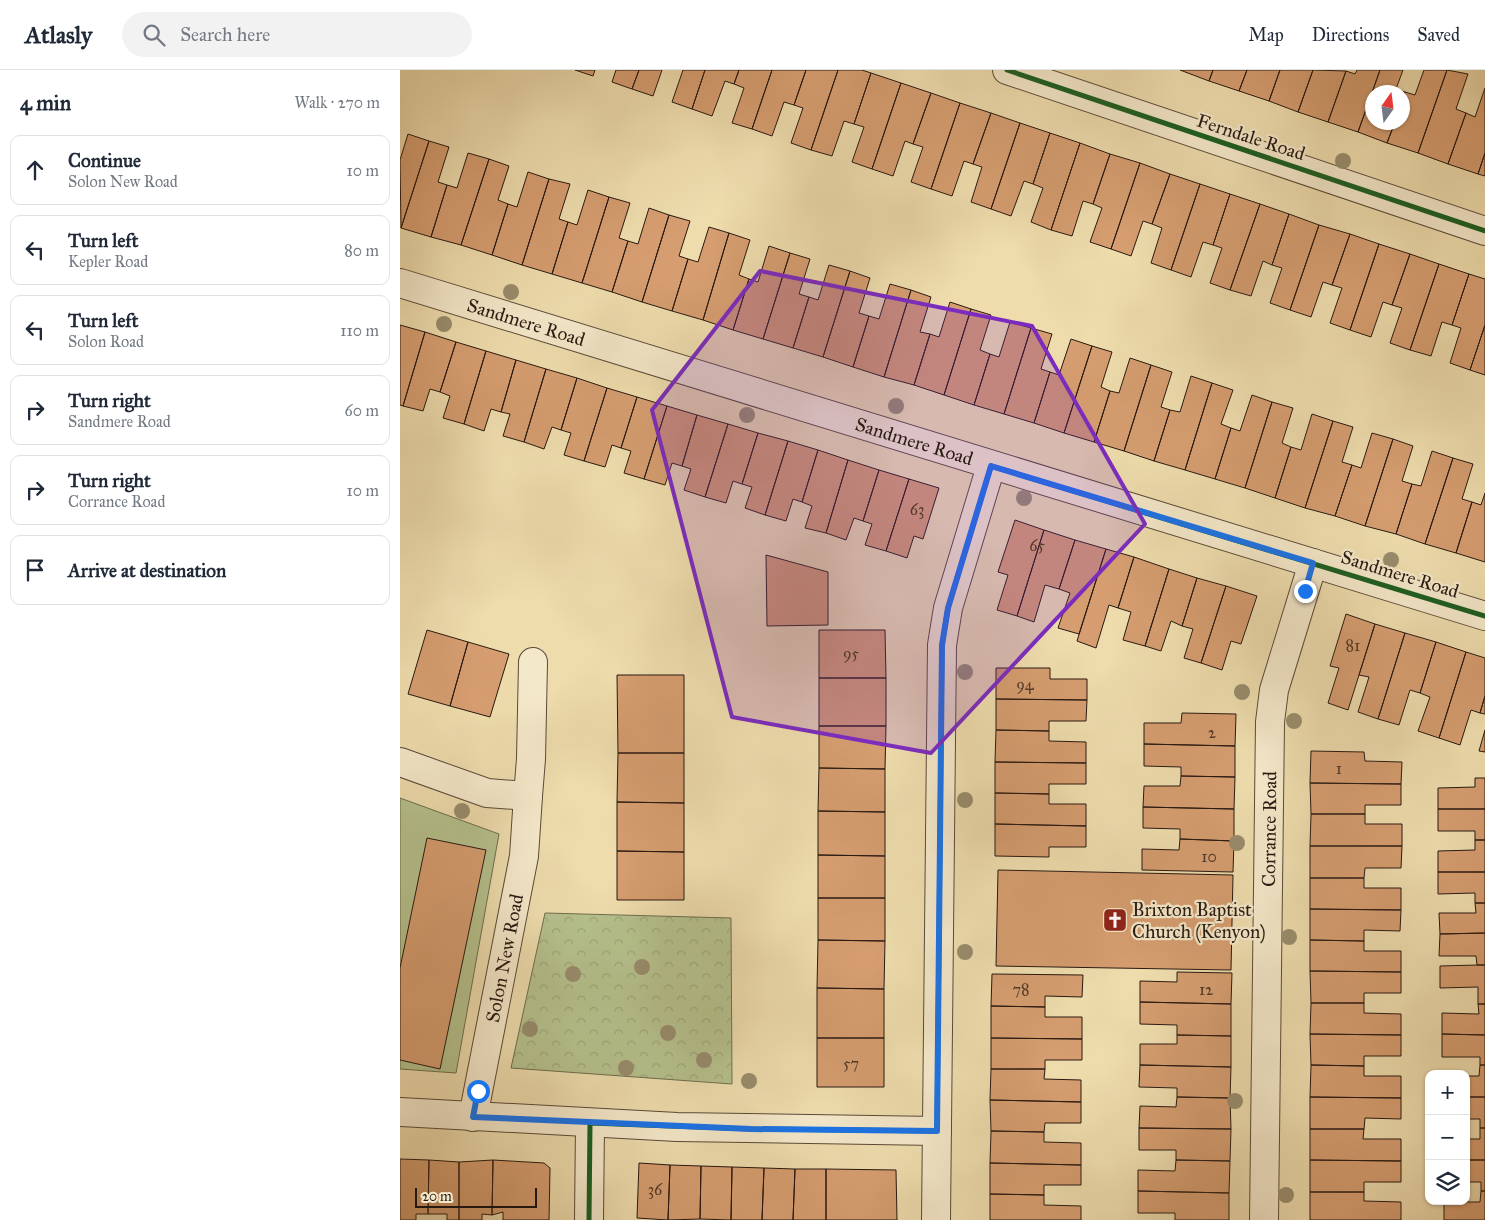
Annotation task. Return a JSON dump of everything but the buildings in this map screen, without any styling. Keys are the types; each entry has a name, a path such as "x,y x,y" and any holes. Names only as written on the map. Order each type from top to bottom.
{"street":[{"name":"Ferndale Road","path":"1008,70 1485,232"},
{"name":"Sandmere Road","path":"400,282 991,466 1485,616"},
{"path":"936,1220 942,645 948,608 991,466"},
{"name":"Corrance Road","path":"1264,1220 1270,722 1274,690 1313,563"},
{"name":"Solon New Road","path":"473,1117 524,856 532,759 533,662"},
{"path":"400,762 487,793 528,796"},
{"path":"400,1112 590,1123 751,1129 937,1131"},
{"path":"589,1220 590,1123"}],"highlighted area":[{"path":"760,271 1032,326 1145,524 931,753 732,717 652,410"}],"green space":[{"path":"400,798 499,834 456,1073 400,1069"},
{"path":"545,913 731,918 732,1084 511,1068"}],"cycle path":[{"path":"1007,70 1485,231"},
{"path":"589,1220 590,1123 751,1129 937,1131 942,645 948,608 991,466 1485,616"}],"place":[{"name":"Brixton Baptist Church (Kenyon)","path":"1115,920"}],"route":[{"path":"478,1091 473,1117 751,1129 937,1131 942,645 948,608 991,466 1104,498 1313,563 1305,591"}]}
